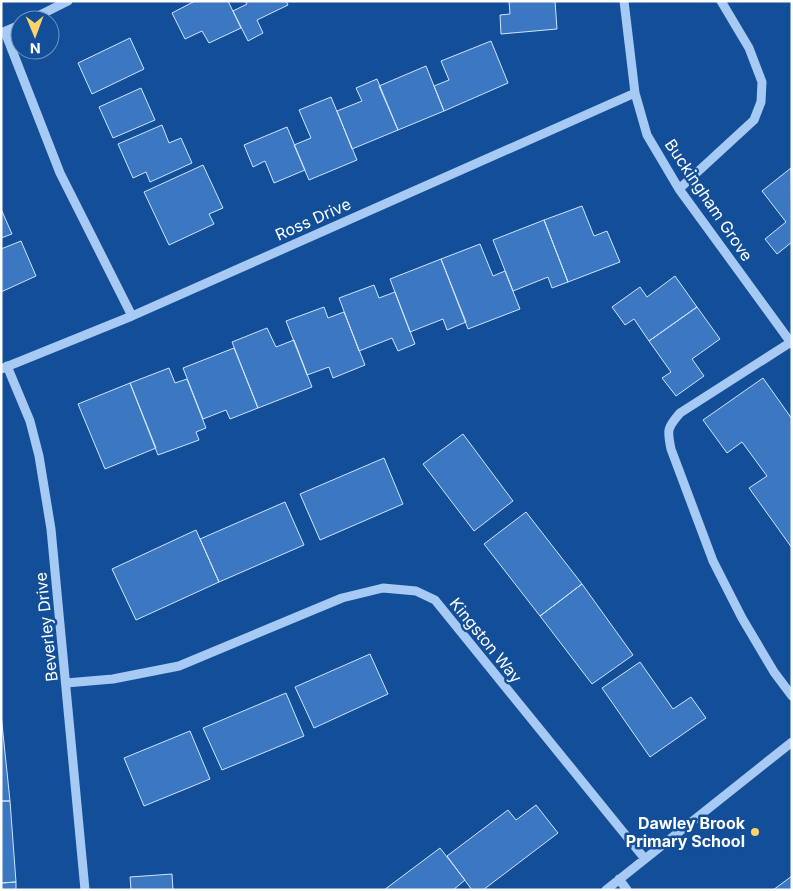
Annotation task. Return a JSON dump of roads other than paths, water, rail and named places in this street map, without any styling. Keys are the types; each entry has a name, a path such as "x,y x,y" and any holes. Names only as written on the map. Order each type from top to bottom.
{"street":[{"path":"50,10 68,1"},
{"name":"Buckingham Grove","path":"624,1 635,93 647,135 679,189 791,343"},
{"path":"679,189 754,120 761,102 762,82 750,48 722,1"},
{"path":"3,32 60,173 132,316"},
{"name":"Ross Drive","path":"4,368 132,316 635,93"},
{"path":"791,343 680,413 671,423 668,434 671,449 713,561 742,618 774,672 792,696"},
{"name":"Beverley Drive","path":"4,368 30,421 39,456 51,529 85,890"},
{"name":"Kingston Way","path":"66,683 113,680 180,666 342,598 383,588 416,591 435,600 645,859"},
{"path":"606,890 792,742"},
{"path":"619,879 628,890"}],"place":[{"name":"Dawley Brook Primary School","path":"755,832"}]}
